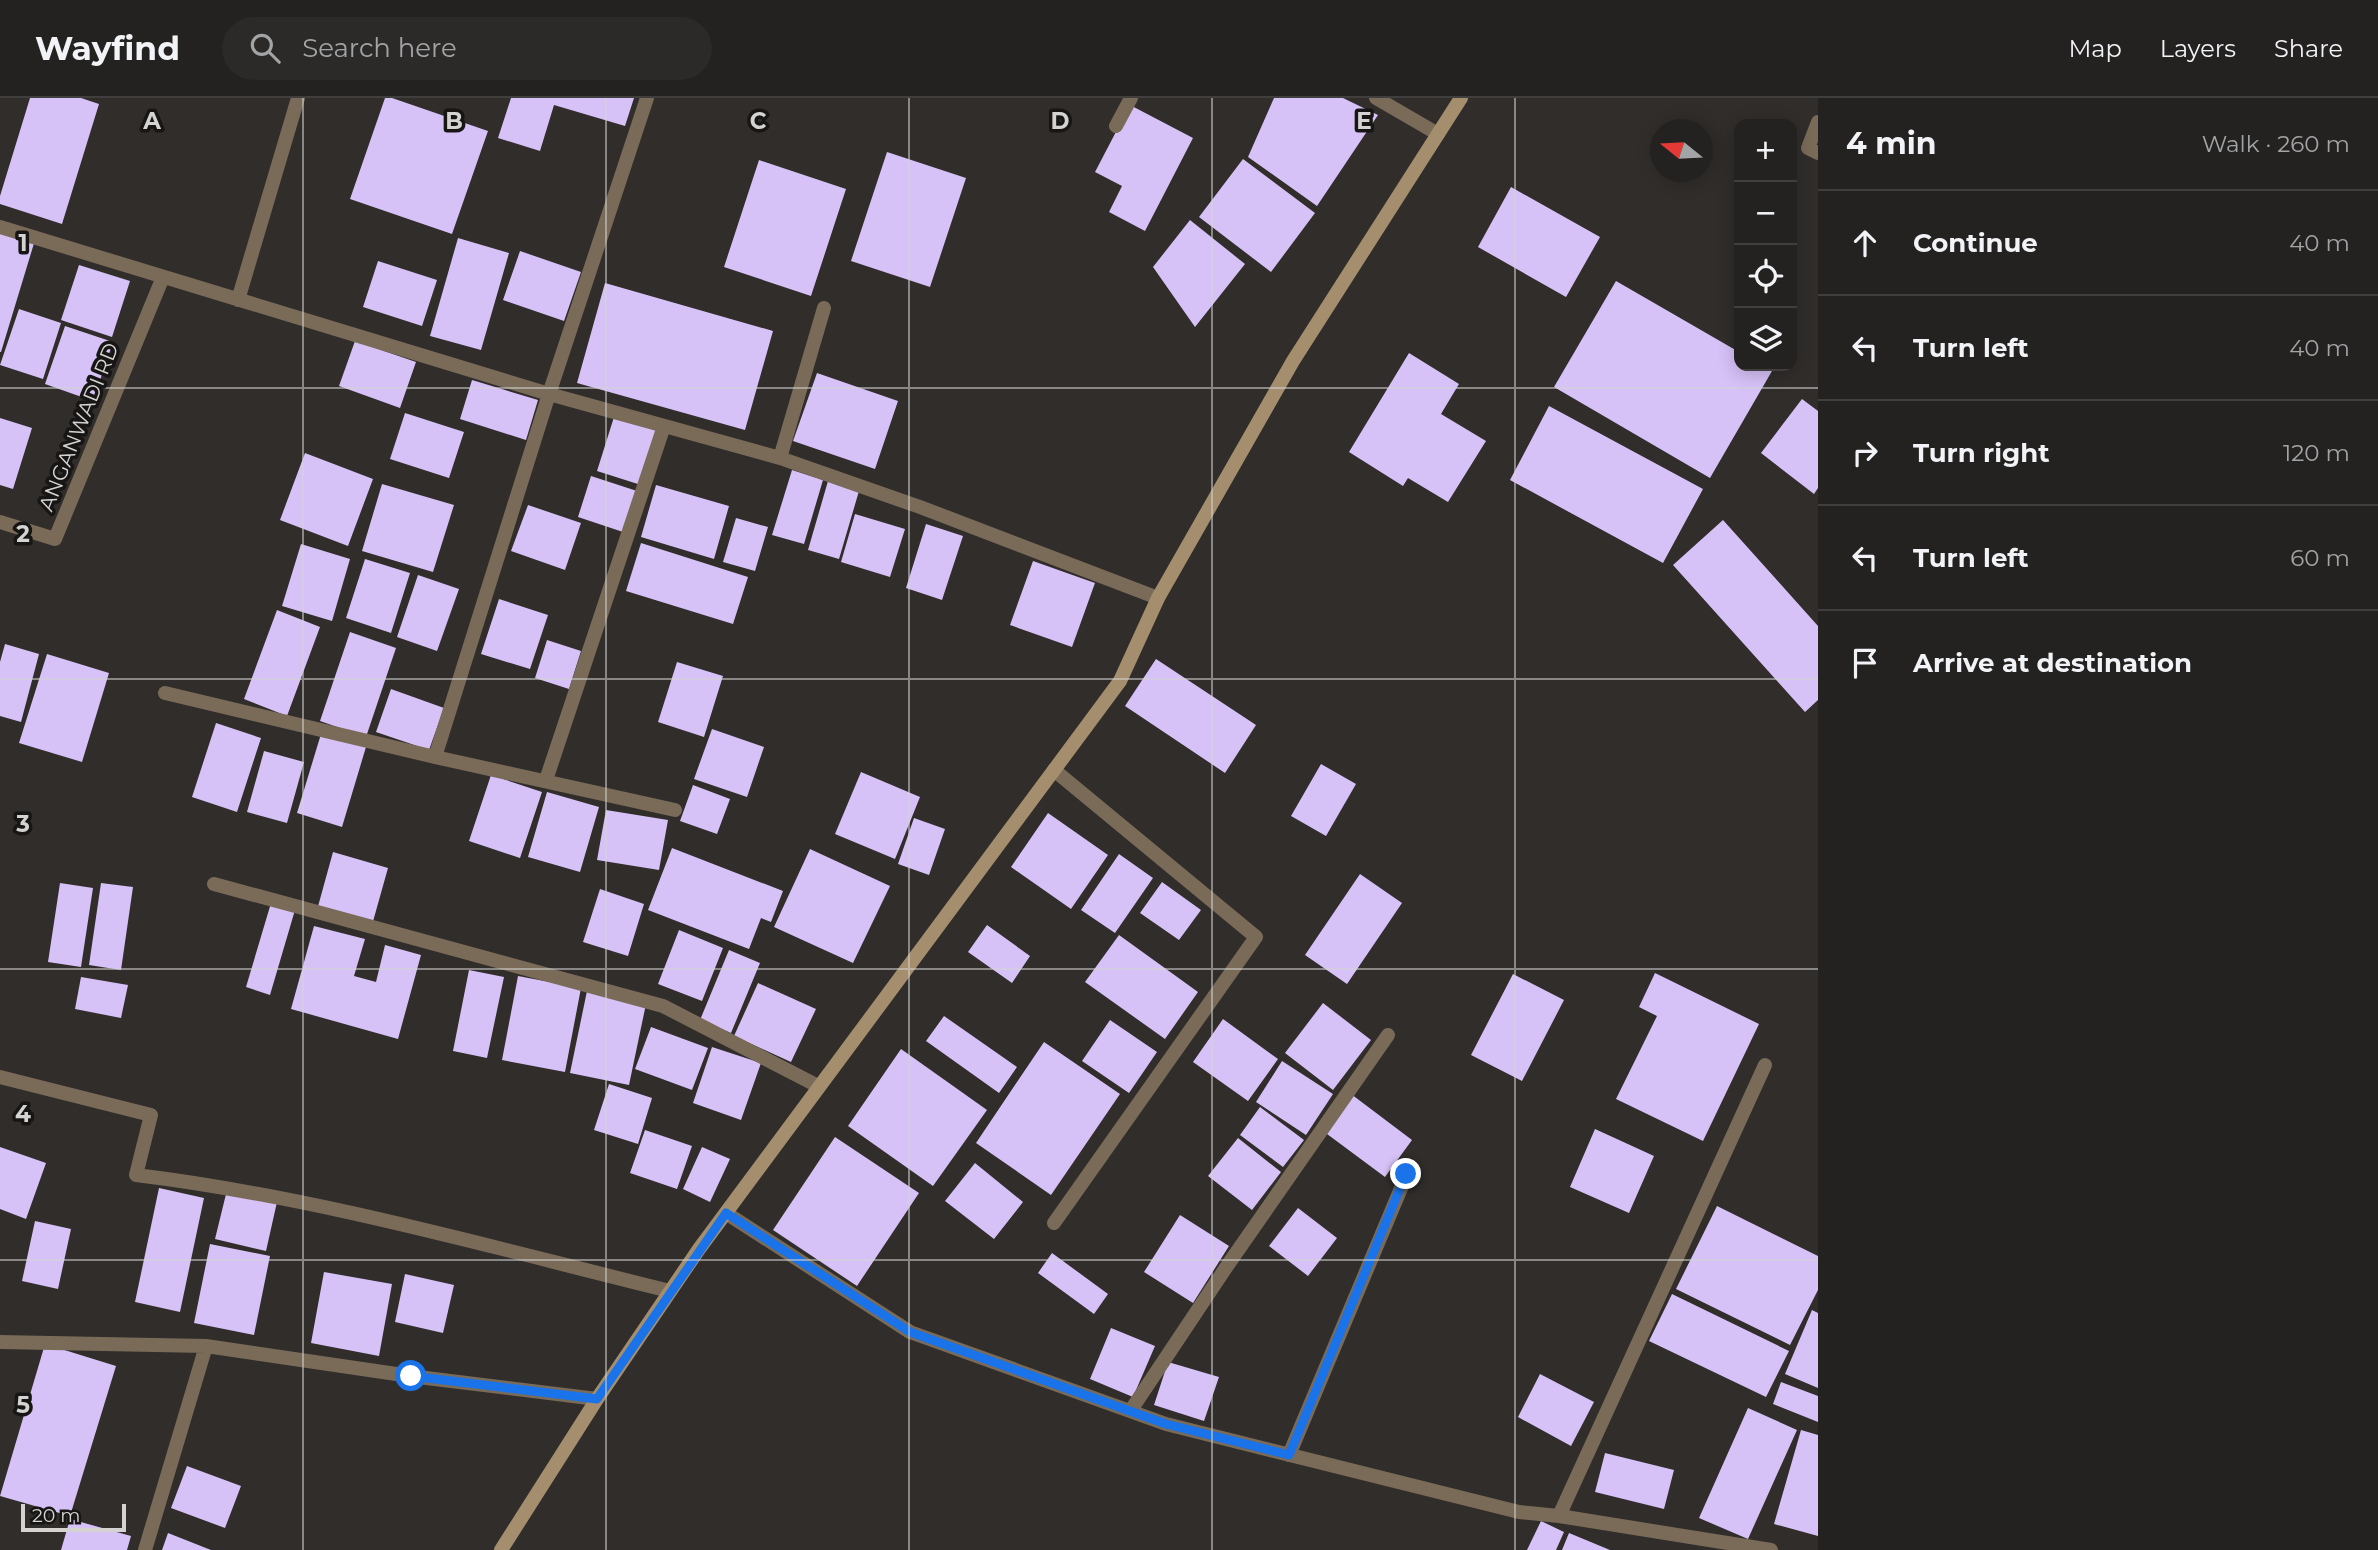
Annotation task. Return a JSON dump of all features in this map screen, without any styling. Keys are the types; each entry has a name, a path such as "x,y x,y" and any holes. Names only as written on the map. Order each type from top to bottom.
{"main road":[{"path":"501,1550 597,1399 670,1291 818,1086 1120,681 1157,598 1293,361 1461,98"}],"street":[{"path":"238,300 298,98"},
{"path":"435,757 549,394 647,98"},
{"path":"1116,126 1131,98"},
{"path":"1376,98 1437,134"},
{"path":"1818,122 1808,148 1818,153"},
{"path":"0,227 549,394 780,458 920,507 1157,598"},
{"name":"ANGANWADI RD","path":"0,522 55,540 163,277"},
{"path":"780,458 824,308"},
{"path":"546,780 664,426"},
{"path":"165,694 675,810"},
{"path":"1054,770 1256,937 1054,1223"},
{"path":"214,884 663,1006 818,1086"},
{"path":"1131,1410 1227,1266 1388,1035"},
{"path":"1559,1516 1765,1065"},
{"path":"0,1077 151,1115 136,1175 213,1184 304,1202 670,1291"},
{"path":"1289,1455 1406,1174"},
{"path":"726,1213 910,1332 1166,1424 1519,1512 1771,1550"},
{"path":"0,1342 206,1346 411,1376 597,1399"},
{"path":"145,1550 206,1346"}],"building":[{"path":"30,98 81,98 99,104 62,224 0,204 0,196"},
{"path":"385,98 392,98 488,131 452,234 350,199"},
{"path":"511,98 634,98 625,126 554,105 540,151 498,138"},
{"path":"1274,98 1343,98 1378,115 1317,206 1248,157"},
{"path":"1130,105 1193,138 1145,231 1109,212 1122,186 1095,172"},
{"path":"887,152 966,178 930,287 851,261"},
{"path":"1243,159 1315,213 1271,272 1199,217"},
{"path":"759,160 846,189 811,296 724,267"},
{"path":"1511,187 1600,237 1566,297 1478,247"},
{"path":"1190,220 1245,264 1195,327 1153,267"},
{"path":"0,229 35,240 1,352 0,352"},
{"path":"458,238 509,253 481,350 430,336"},
{"path":"520,251 581,272 564,321 503,300"},
{"path":"378,261 437,280 422,326 363,307"},
{"path":"79,265 130,281 112,337 61,320"},
{"path":"1616,281 1734,349 1734,371 1772,371 1710,478 1554,387"},
{"path":"605,283 773,331 745,430 577,383"},
{"path":"19,309 61,323 43,379 0,365"},
{"path":"65,326 113,342 93,401 45,384"},
{"path":"355,341 416,362 400,408 339,386"},
{"path":"1409,353 1459,384 1441,414 1486,441 1448,502 1408,478 1403,486 1349,452"},
{"path":"817,373 898,401 875,469 793,441"},
{"path":"472,380 538,400 526,440 460,419"},
{"path":"1802,399 1818,411 1818,488 1814,494 1761,453"},
{"path":"1549,406 1703,489 1663,563 1510,480"},
{"path":"405,413 464,432 449,478 390,459"},
{"path":"614,417 658,431 641,485 597,471"},
{"path":"0,418 32,428 13,489 0,485"},
{"path":"305,453 373,479 348,546 280,520"},
{"path":"792,470 823,480 804,544 772,535"},
{"path":"591,476 640,492 626,533 578,517"},
{"path":"828,481 859,491 839,559 808,550"},
{"path":"382,484 454,505 433,572 362,551"},
{"path":"656,485 729,506 714,559 641,537"},
{"path":"528,505 581,523 565,570 511,551"},
{"path":"855,514 905,529 890,577 841,562"},
{"path":"736,518 768,527 755,571 723,562"},
{"path":"1723,520 1818,626 1818,700 1805,712 1673,565"},
{"path":"926,524 963,536 942,600 906,588"},
{"path":"641,543 748,577 733,624 626,591"},
{"path":"301,544 350,559 332,621 282,606"},
{"path":"365,559 410,573 391,633 346,618"},
{"path":"1033,561 1095,583 1072,647 1010,625"},
{"path":"418,575 459,589 437,651 397,637"},
{"path":"499,599 548,615 530,669 481,654"},
{"path":"277,610 320,627 287,716 244,699"},
{"path":"350,632 396,648 366,737 320,721"},
{"path":"547,640 581,651 569,689 535,678"},
{"path":"5,644 39,654 21,722 0,716 0,662"},
{"path":"47,654 109,673 82,762 19,743"},
{"path":"1156,659 1256,725 1225,773 1125,706"},
{"path":"677,662 723,676 704,737 658,722"},
{"path":"391,689 444,708 429,750 376,732"},
{"path":"216,723 261,738 237,812 192,797"},
{"path":"712,729 764,747 747,797 694,779"},
{"path":"321,734 366,747 342,827 297,813"},
{"path":"264,751 304,762 287,823 247,812"},
{"path":"1321,764 1356,784 1326,836 1291,816"},
{"path":"861,772 920,797 895,859 835,834"},
{"path":"491,775 542,792 520,858 469,841"},
{"path":"693,785 730,799 717,834 680,821"},
{"path":"547,792 599,807 580,872 528,857"},
{"path":"606,810 668,820 659,870 597,860"},
{"path":"1048,813 1108,855 1071,909 1011,867"},
{"path":"914,818 945,829 929,875 898,864"},
{"path":"672,848 783,891 771,922 761,918 749,949 648,910"},
{"path":"810,849 890,886 853,963 774,927"},
{"path":"333,852 388,868 372,925 317,910"},
{"path":"1119,854 1153,878 1115,933 1081,910"},
{"path":"1360,874 1402,903 1347,984 1305,955"},
{"path":"1162,882 1201,910 1179,940 1140,913"},
{"path":"60,883 93,888 81,967 48,962"},
{"path":"101,883 133,887 121,970 89,965"},
{"path":"600,889 644,904 628,956 583,942"},
{"path":"271,903 295,910 270,995 246,987"},
{"path":"987,925 1030,956 1012,983 968,952"},
{"path":"314,926 365,939 354,976 376,982 385,945 421,955 398,1039 291,1009"},
{"path":"679,930 723,948 702,1001 658,984"},
{"path":"1119,935 1198,992 1165,1039 1085,982"},
{"path":"729,950 760,963 731,1033 700,1020"},
{"path":"469,970 504,977 487,1058 453,1051"},
{"path":"1655,973 1759,1024 1703,1141 1616,1099 1657,1016 1639,1007"},
{"path":"1513,974 1564,1000 1522,1081 1471,1055"},
{"path":"518,976 581,988 565,1072 502,1060"},
{"path":"81,977 128,985 121,1018 75,1009"},
{"path":"758,983 816,1009 791,1062 734,1036"},
{"path":"587,991 646,1004 629,1085 570,1073"},
{"path":"1323,1003 1371,1040 1333,1090 1285,1053"},
{"path":"944,1016 1017,1067 999,1093 926,1041"},
{"path":"1223,1019 1278,1059 1248,1101 1193,1062"},
{"path":"1110,1020 1157,1052 1129,1093 1082,1061"},
{"path":"651,1027 708,1048 692,1090 635,1069"},
{"path":"1044,1042 1120,1094 1051,1195 976,1143"},
{"path":"712,1047 761,1063 741,1120 693,1103"},
{"path":"901,1049 987,1110 933,1186 848,1126"},
{"path":"1282,1061 1333,1094 1306,1135 1256,1102"},
{"path":"609,1084 652,1098 638,1144 594,1130"},
{"path":"1351,1094 1412,1140 1385,1177 1323,1131"},
{"path":"1260,1107 1304,1140 1283,1167 1240,1135"},
{"path":"1595,1129 1654,1156 1629,1213 1570,1187"},
{"path":"645,1130 692,1146 677,1189 630,1173"},
{"path":"835,1137 919,1193 857,1286 773,1230"},
{"path":"1238,1138 1281,1172 1252,1210 1208,1176"},
{"path":"0,1147 46,1163 26,1219 0,1209"},
{"path":"702,1147 730,1159 710,1202 683,1189"},
{"path":"975,1163 1023,1202 994,1239 945,1201"},
{"path":"159,1188 204,1198 180,1312 135,1302"},
{"path":"227,1190 277,1202 266,1251 215,1239"},
{"path":"1717,1206 1818,1256 1818,1290 1790,1345 1676,1289"},
{"path":"1298,1208 1337,1238 1308,1276 1269,1246"},
{"path":"1180,1215 1229,1246 1193,1303 1144,1272"},
{"path":"35,1221 71,1229 58,1289 22,1281"},
{"path":"210,1244 270,1256 254,1335 194,1323"},
{"path":"1052,1253 1108,1294 1094,1314 1038,1273"},
{"path":"324,1272 392,1284 379,1356 311,1343"},
{"path":"405,1274 454,1285 443,1333 395,1322"},
{"path":"1672,1294 1789,1351 1766,1397 1649,1341"},
{"path":"1812,1310 1818,1313 1818,1388 1785,1374"},
{"path":"1111,1328 1155,1346 1133,1397 1090,1379"},
{"path":"45,1344 116,1366 70,1516 0,1496"},
{"path":"1168,1362 1219,1377 1204,1421 1154,1405"},
{"path":"1540,1374 1594,1402 1571,1446 1518,1417"},
{"path":"1781,1382 1818,1396 1818,1422 1773,1404"},
{"path":"1748,1408 1797,1430 1748,1539 1699,1518"},
{"path":"1801,1430 1818,1435 1818,1536 1774,1524"},
{"path":"1605,1453 1674,1470 1664,1509 1595,1492"},
{"path":"187,1466 241,1486 225,1528 171,1508"},
{"path":"70,1519 131,1536 127,1550 61,1550"},
{"path":"1541,1521 1564,1532 1556,1550 1527,1550"},
{"path":"168,1533 211,1550 162,1550"},
{"path":"1569,1533 1610,1550 1562,1550"}],"route":[{"path":"411,1376 597,1399 726,1213 910,1332 1166,1424 1289,1455 1406,1174"}]}
